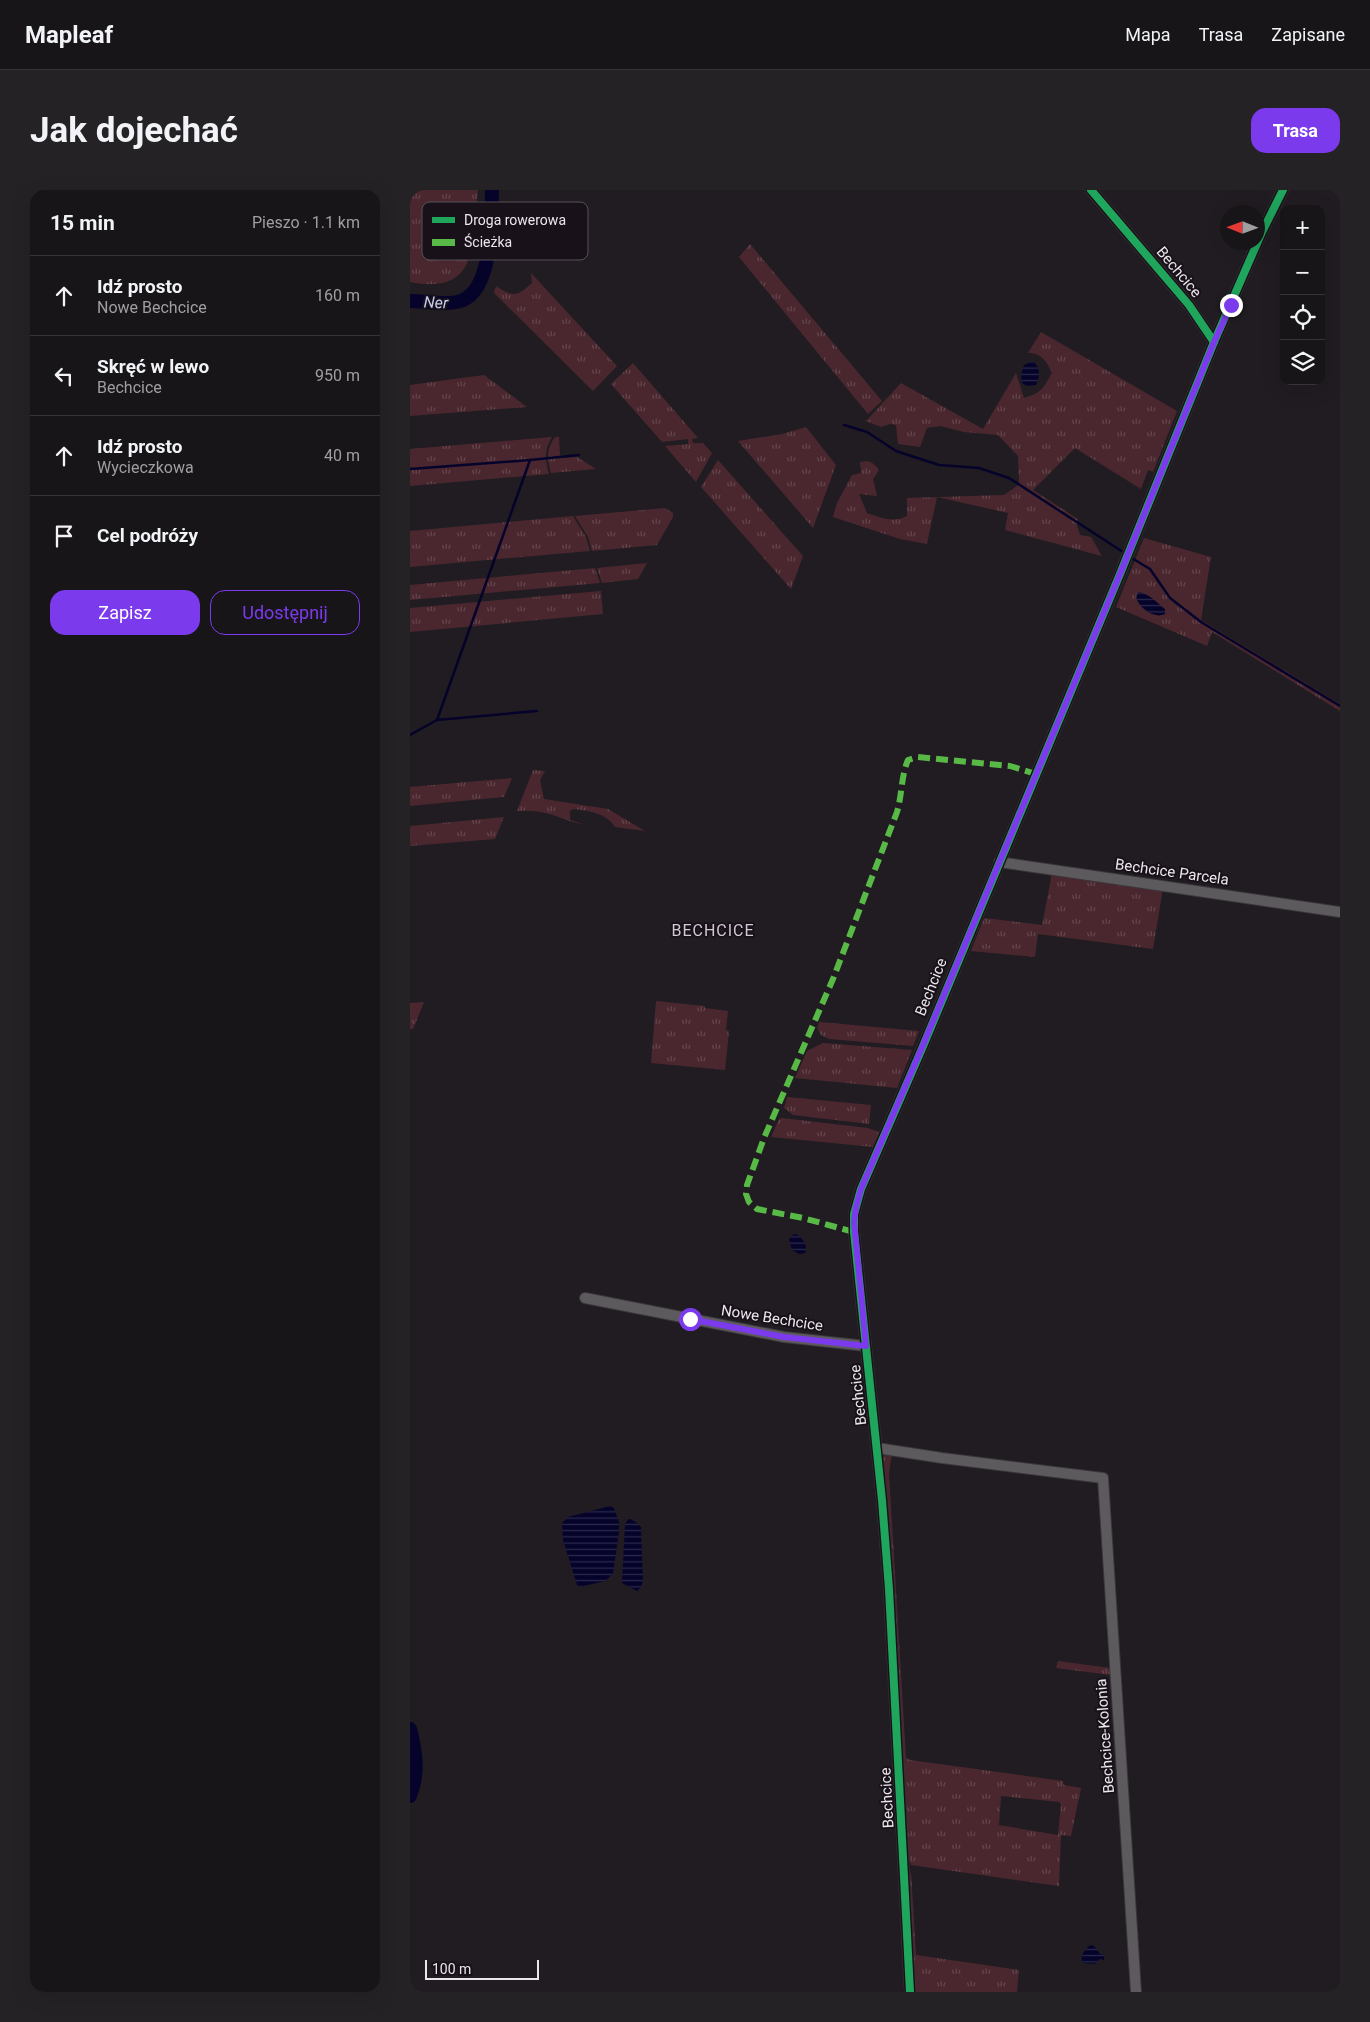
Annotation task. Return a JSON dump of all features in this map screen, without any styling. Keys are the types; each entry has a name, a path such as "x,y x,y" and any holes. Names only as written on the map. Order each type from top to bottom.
{"street":[{"name":"Bechcice","path":"910,1992 895,1680 877,1448 854,1232 854,1214 858,1199 1120,574 1214,342 1189,305 1090,190"},
{"path":"1214,342 1262,232 1283,190"},
{"name":"Bechcice Parcela","path":"999,862 1340,912"},
{"name":"Nowe Bechcice","path":"585,1298 784,1337 866,1346"},
{"name":"Bechcice-Kolonia","path":"877,1448 1103,1478 1136,1992"}],"green space":[{"path":"410,190 478,190 477,202 422,202 422,260 468,260 461,272 450,281 433,284 410,282"},
{"path":"750,244 882,401 868,414 739,257"},
{"path":"531,273 617,366 593,391 494,293 496,286 510,294 522,291 532,283"},
{"path":"1041,332 1177,411 1153,472 1148,470 1141,489 1075,448 1033,490 1078,519 1077,526 1080,535 1091,537 1102,556 1005,530 1008,513 937,497 1004,495 1017,486 1019,481 1018,456 998,435 964,432 940,426 927,428 920,447 898,444 896,425 890,424 881,427 866,421 901,383 983,429 1016,373 1024,398 1038,392 1052,373 1040,356 1028,353"},
{"path":"633,363 698,438 692,439 693,443 703,443 712,453 696,482 665,446 688,444 688,439 662,442 611,384"},
{"path":"484,375 527,407 410,416 410,385"},
{"path":"806,427 836,465 813,528 738,441 782,434"},
{"path":"552,437 546,455 549,474 410,486 410,449"},
{"path":"555,437 559,437 560,455 563,458 577,457 596,469 551,473 548,455"},
{"path":"718,460 803,556 791,589 701,487"},
{"path":"860,462 871,462 879,470 873,479 877,496 859,494 867,513 887,519 902,518 907,516 907,498 937,497 927,544 900,539 833,517 837,503 852,475 861,473"},
{"path":"665,508 673,513 673,517 657,545 592,551 588,537 575,516"},
{"path":"573,516 586,537 590,551 410,567 410,531"},
{"path":"1144,538 1211,557 1201,620 1340,704 1340,711 1212,632 1207,646 1116,607","holes":["1139,592 1152,598 1159,605 1160,616 1145,609 1136,595"]},
{"path":"647,563 638,579 602,583 597,568"},
{"path":"595,568 600,583 410,600 410,585"},
{"path":"601,591 603,614 410,632 410,608"},
{"path":"533,770 545,771 540,780 544,799 608,809 645,831 615,827 602,816 584,810 573,809 570,811 570,820 583,824 541,812 517,811"},
{"path":"512,778 504,797 410,806 410,787"},
{"path":"504,817 495,839 410,846 410,826"},
{"path":"1052,873 1163,888 1153,949 1038,934 1035,957 971,951 984,918 1042,925"},
{"path":"656,1001 705,1006 705,1008 728,1011 726,1030 729,1031 725,1070 651,1063"},
{"path":"424,1002 413,1029 410,1029 410,1003"},
{"path":"820,1020 820,1022 919,1031 920,1029 913,1046 829,1039 821,1035 817,1028"},
{"path":"823,1043 912,1050 897,1088 795,1078 807,1051"},
{"path":"787,1097 871,1105 869,1124 793,1115 784,1108"},
{"path":"779,1119 868,1128 879,1132 873,1147 771,1137"},
{"path":"886,1454 892,1454 889,1473 906,1758 1063,1781 1064,1785 1081,1788 1071,1836 1061,1835 1059,1886 911,1865 908,1856 882,1458","holes":["1001,1796 1059,1802 1061,1804 1058,1835 999,1825"]},
{"path":"1058,1661 1110,1668 1111,1675 1056,1668"},
{"path":"911,1871 916,1955 1019,1970 1017,1992 915,1992"}],"shaded area":[{"path":"1033,361 1039,369 1038,378 1036,385 1027,386 1022,383 1021,375 1024,365"},
{"path":"1139,592 1147,595 1165,609 1165,614 1156,615 1144,609 1136,598"},
{"path":"794,1234 798,1235 803,1241 806,1248 805,1253 799,1254 792,1250 789,1239"},
{"path":"610,1506 614,1508 619,1522 613,1574 605,1581 580,1587 577,1585 563,1540 562,1523 568,1517"},
{"path":"629,1518 641,1527 643,1581 637,1591 622,1583 625,1524"},
{"path":"1091,1945 1100,1954 1104,1955 1104,1960 1100,1959 1095,1964 1083,1963 1083,1953"}],"waterway":[{"name":"Ner","path":"492,190 492,202"},
{"name":"Ner","path":"410,301 451,303 469,296 478,285 487,260"},
{"path":"844,425 867,432 896,451 939,465 979,468 1009,478 1123,552"},
{"path":"437,720 530,460 579,455"},
{"path":"410,469 530,460"},
{"path":"1130,557 1150,569 1170,598 1201,622 1340,706"},
{"path":"410,735 437,720 537,711"},
{"name":"Ner","path":"410,1729 416,1762 415,1779 410,1796"}],"marked path":[{"path":"854,1232 803,1218 757,1209 749,1202 746,1194 747,1185 764,1138 833,979 897,812 908,760 917,757 1010,766 1036,774"}],"cycle path":[{"path":"1091,190 1189,305 1214,342"},
{"path":"910,1992 889,1589 882,1500 854,1232 854,1214 861,1189 921,1051 1120,574 1214,342 1262,232 1283,190"}],"district":[{"name":"BECHCICE","path":"713,930"}],"route":[{"path":"690,1319 784,1337 866,1346 854,1232 854,1214 861,1189 921,1050 1231,305"}]}
